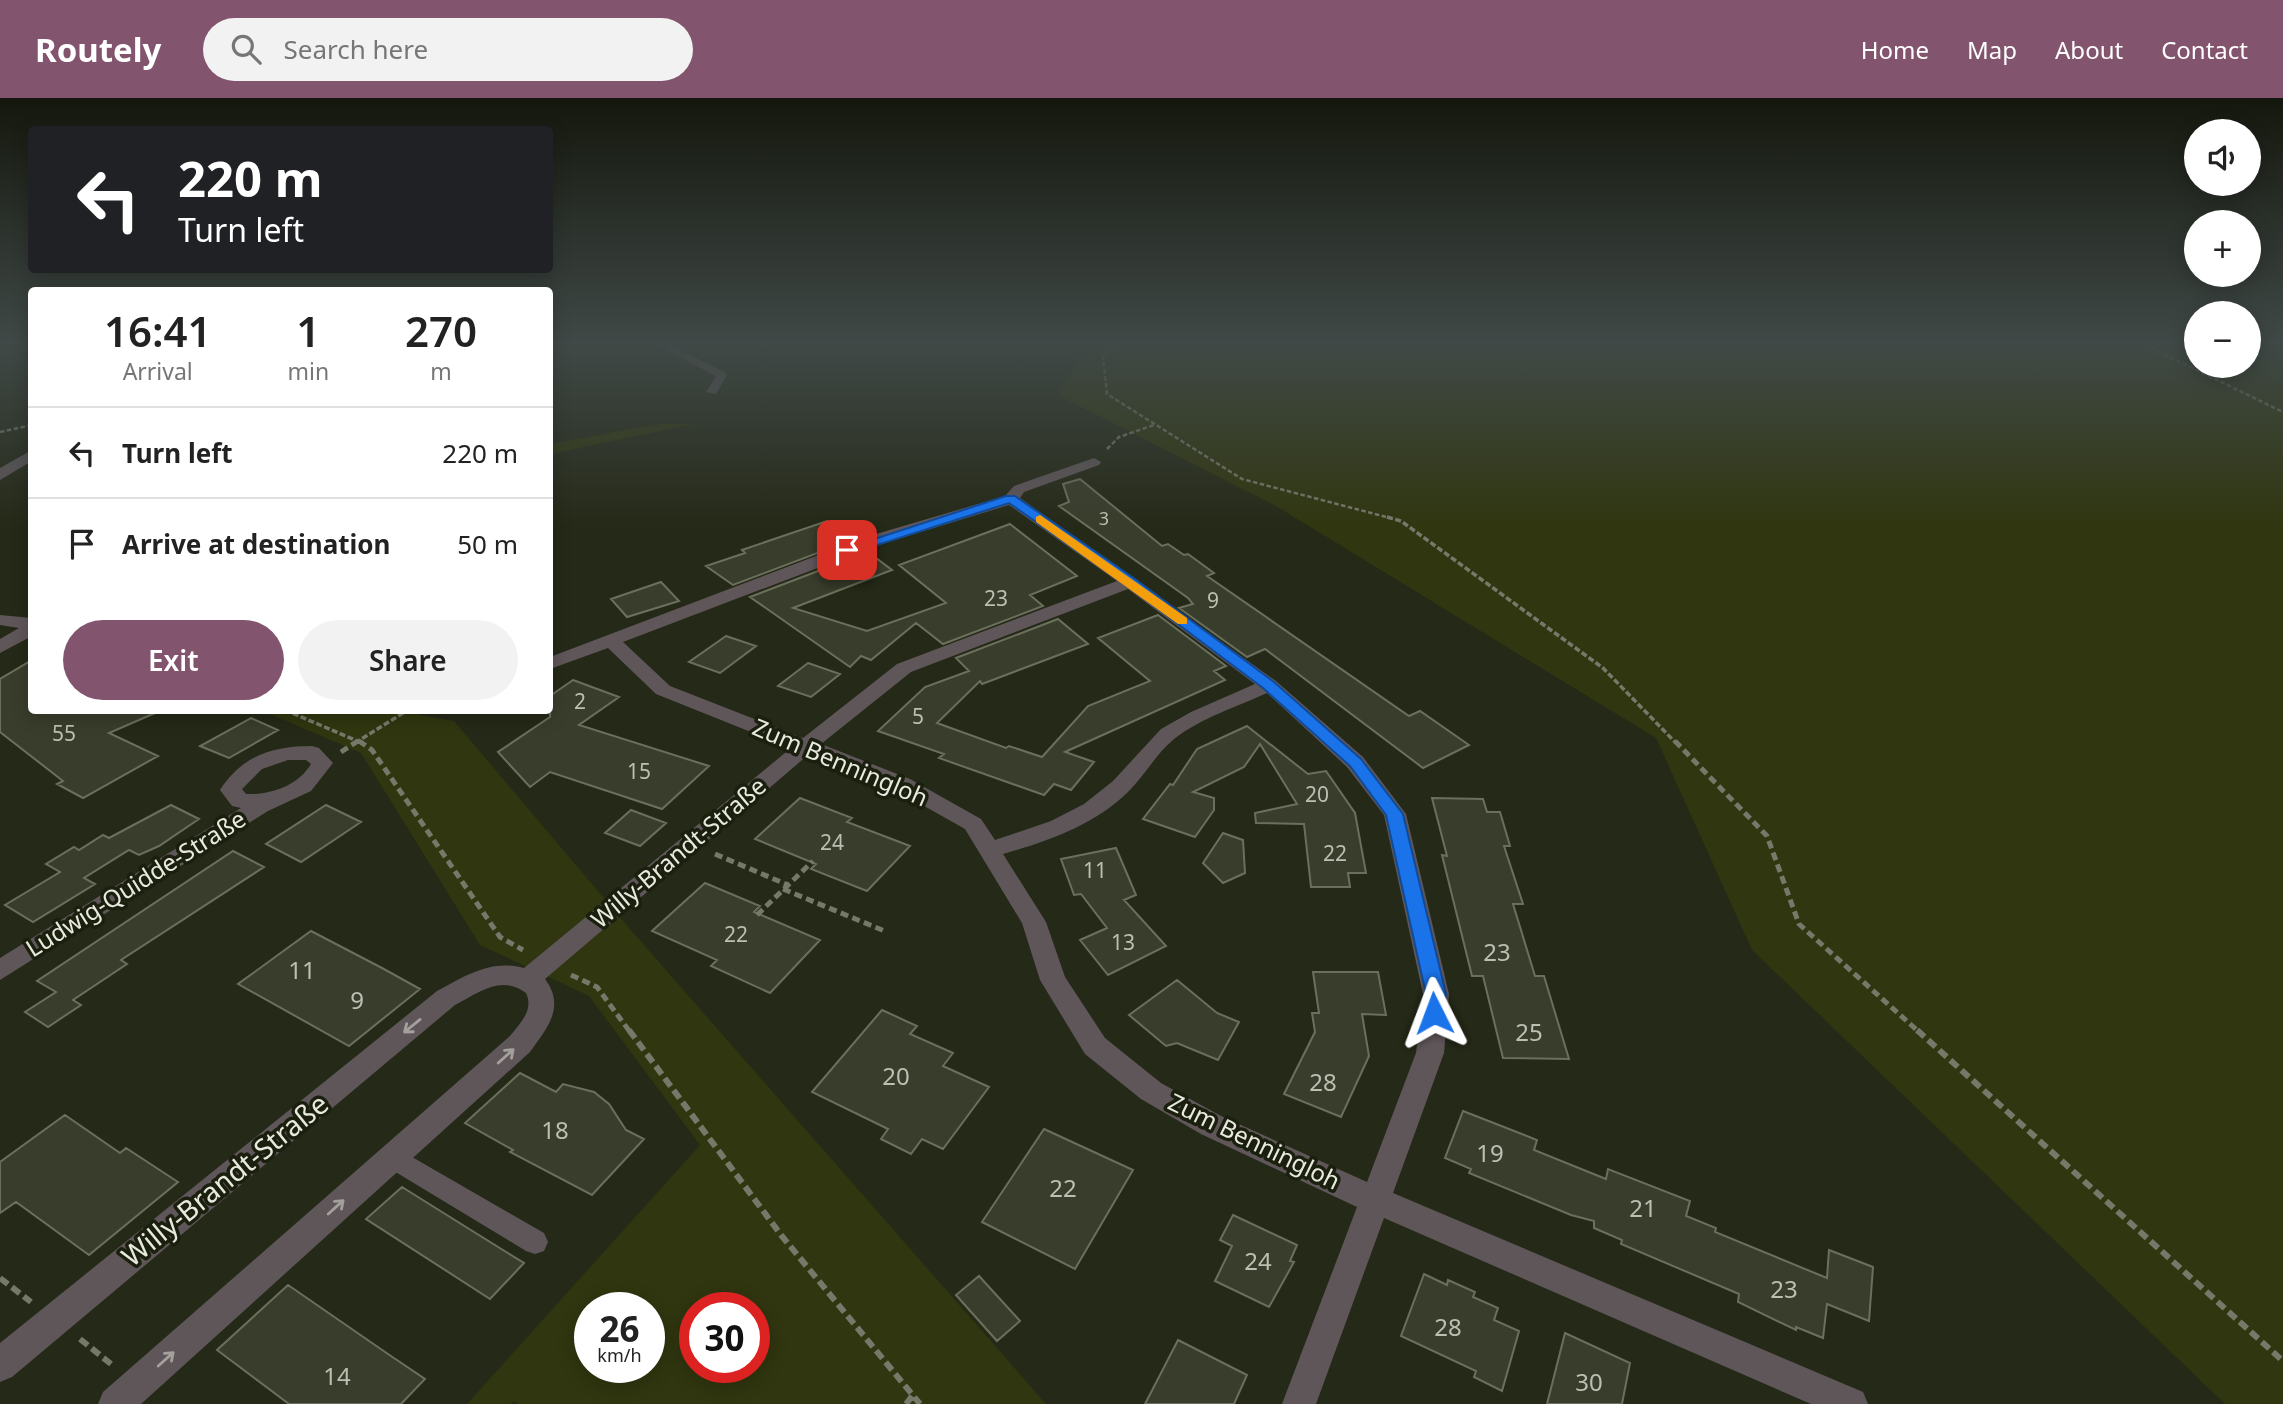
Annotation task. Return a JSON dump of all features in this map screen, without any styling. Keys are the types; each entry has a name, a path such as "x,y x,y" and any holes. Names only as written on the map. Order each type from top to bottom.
{"street":[{"path":"0,475 28,457"},
{"path":"553,662 872,541 1011,499 1019,489 1094,461"},
{"path":"1011,499 1130,582 1269,685 1355,762 1395,814 1436,994 1430,1053 1377,1201 1298,1404"},
{"name":"Willy-Brandt-Straße","path":"0,1365 446,998 490,976 538,971 869,693 904,668 1130,582"},
{"path":"0,620 28,626"},
{"path":"0,647 28,629"},
{"name":"Zum Benningloh","path":"612,641 663,690 901,784 973,824 1034,922 1053,981 1095,1046 1151,1091 1212,1125 1377,1201 1851,1404"},
{"path":"988,850 1037,837 1090,812 1121,787 1157,744 1176,728 1269,685"},
{"name":"Ludwig-Quidde-Straße","path":"289,752 312,753 322,763 315,779 293,794 264,802 240,801 231,790 239,774 262,760 289,752"},
{"name":"Ludwig-Quidde-Straße","path":"3,965 239,821 264,802"},
{"path":"126,1394 520,1044 541,1012 538,971"}],"lane":[{"path":"393,1157 535,1242"}],"path":[{"path":"1126,406 1242,479 1401,521 1603,668 1767,836 1799,924 2283,1361"},
{"path":"1094,461 1119,437 1155,424"},
{"path":"0,432 28,426"},
{"path":"295,714 359,741 372,750 500,937 538,971 597,986 781,1235 920,1404"},
{"path":"322,763 402,714"},
{"path":"690,844 887,932"},
{"path":"757,915 813,861"},
{"path":"55,1320 126,1394"},
{"path":"906,1404 913,1395"}],"green space":[{"path":"1079,406 2283,406 2283,1404 2225,1404 1752,950 1656,738 1276,506"},
{"path":"657,424 694,424 553,453 553,443"},
{"path":"270,714 415,714 454,721 630,929 1046,1404 518,1404 514,1401 511,1404 467,1404 700,1145 589,996 480,945 361,753"}],"building":[{"path":"1080,479 1162,546 1168,544 1184,555 1188,554 1214,573 1207,576 1409,716 1420,711 1469,745 1423,768 1265,649 1247,657 1179,608 1193,604 1188,598 1059,506 1069,502 1063,484"},
{"path":"827,521 852,540 733,585 706,566 745,553 742,550"},
{"path":"1010,524 1077,576 1030,595 1043,606 943,644 916,623 871,660 861,656 850,667 750,597 868,552 892,570 793,608 867,631 946,603 899,565"},
{"path":"661,582 679,601 627,617 611,599"},
{"path":"1158,615 1226,666 1214,671 1225,680 1065,752 1094,762 1071,790 1054,784 1044,795 939,758 944,754 878,731 925,687 969,671 956,658 1058,619 1088,644 982,684 980,681 937,723 1006,748 1009,746 1042,757 1088,706 1150,681 1098,638"},
{"path":"726,636 756,646 720,673 689,662"},
{"path":"28,662 28,714 153,714 109,733 158,756 83,798 57,784 63,781 0,732 0,679"},
{"path":"808,663 840,674 811,697 778,686"},
{"path":"573,680 619,697 579,725 709,766 662,809 550,772 530,787 498,752 553,714 553,694"},
{"path":"251,718 278,730 229,758 200,746"},
{"path":"1247,726 1308,774 1326,771 1355,813 1366,873 1348,873 1350,887 1311,887 1304,824 1256,823 1255,813 1297,804 1260,744 1244,767 1193,792 1214,798 1214,810 1195,837 1143,819 1170,784 1173,785 1197,749"},
{"path":"800,798 852,818 847,822 910,846 867,891 811,869 816,864 755,839"},
{"path":"1432,798 1483,799 1487,812 1500,812 1510,846 1504,846 1523,904 1513,904 1535,976 1544,976 1569,1059 1503,1058 1483,976 1472,976 1442,855 1447,856"},
{"path":"171,805 199,819 159,846 139,855 129,850 84,878 95,884 33,922 5,905 60,872 46,864 74,847 79,850 103,835 109,838"},
{"path":"326,805 361,822 301,862 266,844"},
{"path":"631,810 666,823 640,846 605,833"},
{"path":"1223,833 1243,840 1245,873 1223,883 1203,863"},
{"path":"1116,848 1136,895 1124,900 1166,946 1108,975 1080,940 1107,928 1081,894 1074,895 1061,859"},
{"path":"233,851 264,867 121,960 127,964 73,1000 81,1005 48,1027 25,1012 56,992 37,981"},
{"path":"705,883 760,906 754,912 820,940 770,993 711,966 717,960 652,931"},
{"path":"311,931 420,989 349,1046 238,984"},
{"path":"1313,972 1378,972 1386,1015 1362,1014 1369,1056 1341,1117 1284,1094 1315,1032 1312,1013 1319,1013"},
{"path":"1177,980 1217,1013 1239,1022 1218,1060 1177,1043 1166,1046 1129,1015"},
{"path":"882,1010 917,1026 910,1034 953,1053 943,1066 989,1087 943,1149 922,1139 911,1154 881,1139 888,1129 812,1092"},
{"path":"520,1073 556,1092 563,1084 594,1092 609,1104 626,1130 644,1139 592,1195 510,1152 513,1150 465,1123"},
{"path":"1463,1111 1537,1140 1534,1150 1606,1179 1608,1169 1690,1201 1686,1216 1716,1228 1715,1232 1827,1278 1829,1250 1873,1267 1869,1321 1827,1304 1823,1338 1796,1327 1796,1330 1738,1302 1739,1294 1621,1244 1622,1240 1594,1228 1594,1221 1571,1215 1469,1173 1471,1169 1445,1158"},
{"path":"65,1115 120,1153 126,1148 178,1182 89,1255 16,1202 0,1213 0,1162"},
{"path":"1044,1129 1133,1170 1075,1269 982,1222"},
{"path":"402,1187 524,1263 490,1299 366,1219"},
{"path":"1233,1215 1297,1245 1290,1261 1294,1262 1269,1307 1215,1281 1232,1246 1220,1240"},
{"path":"1424,1274 1447,1285 1448,1280 1475,1292 1473,1297 1498,1308 1494,1320 1519,1331 1502,1391 1474,1377 1476,1371 1401,1336"},
{"path":"979,1276 1020,1321 997,1341 956,1295"},
{"path":"288,1285 425,1379 401,1404 289,1404 217,1350"},
{"path":"1565,1333 1630,1363 1622,1404 1547,1404"},
{"path":"1178,1340 1247,1375 1234,1404 1145,1404"}],"slow traffic":[{"path":"1040,519 1182,621"}],"route":[{"path":"847,550 1011,499 1130,582 1269,685 1355,762 1395,814 1436,994 1434,1013"}]}
